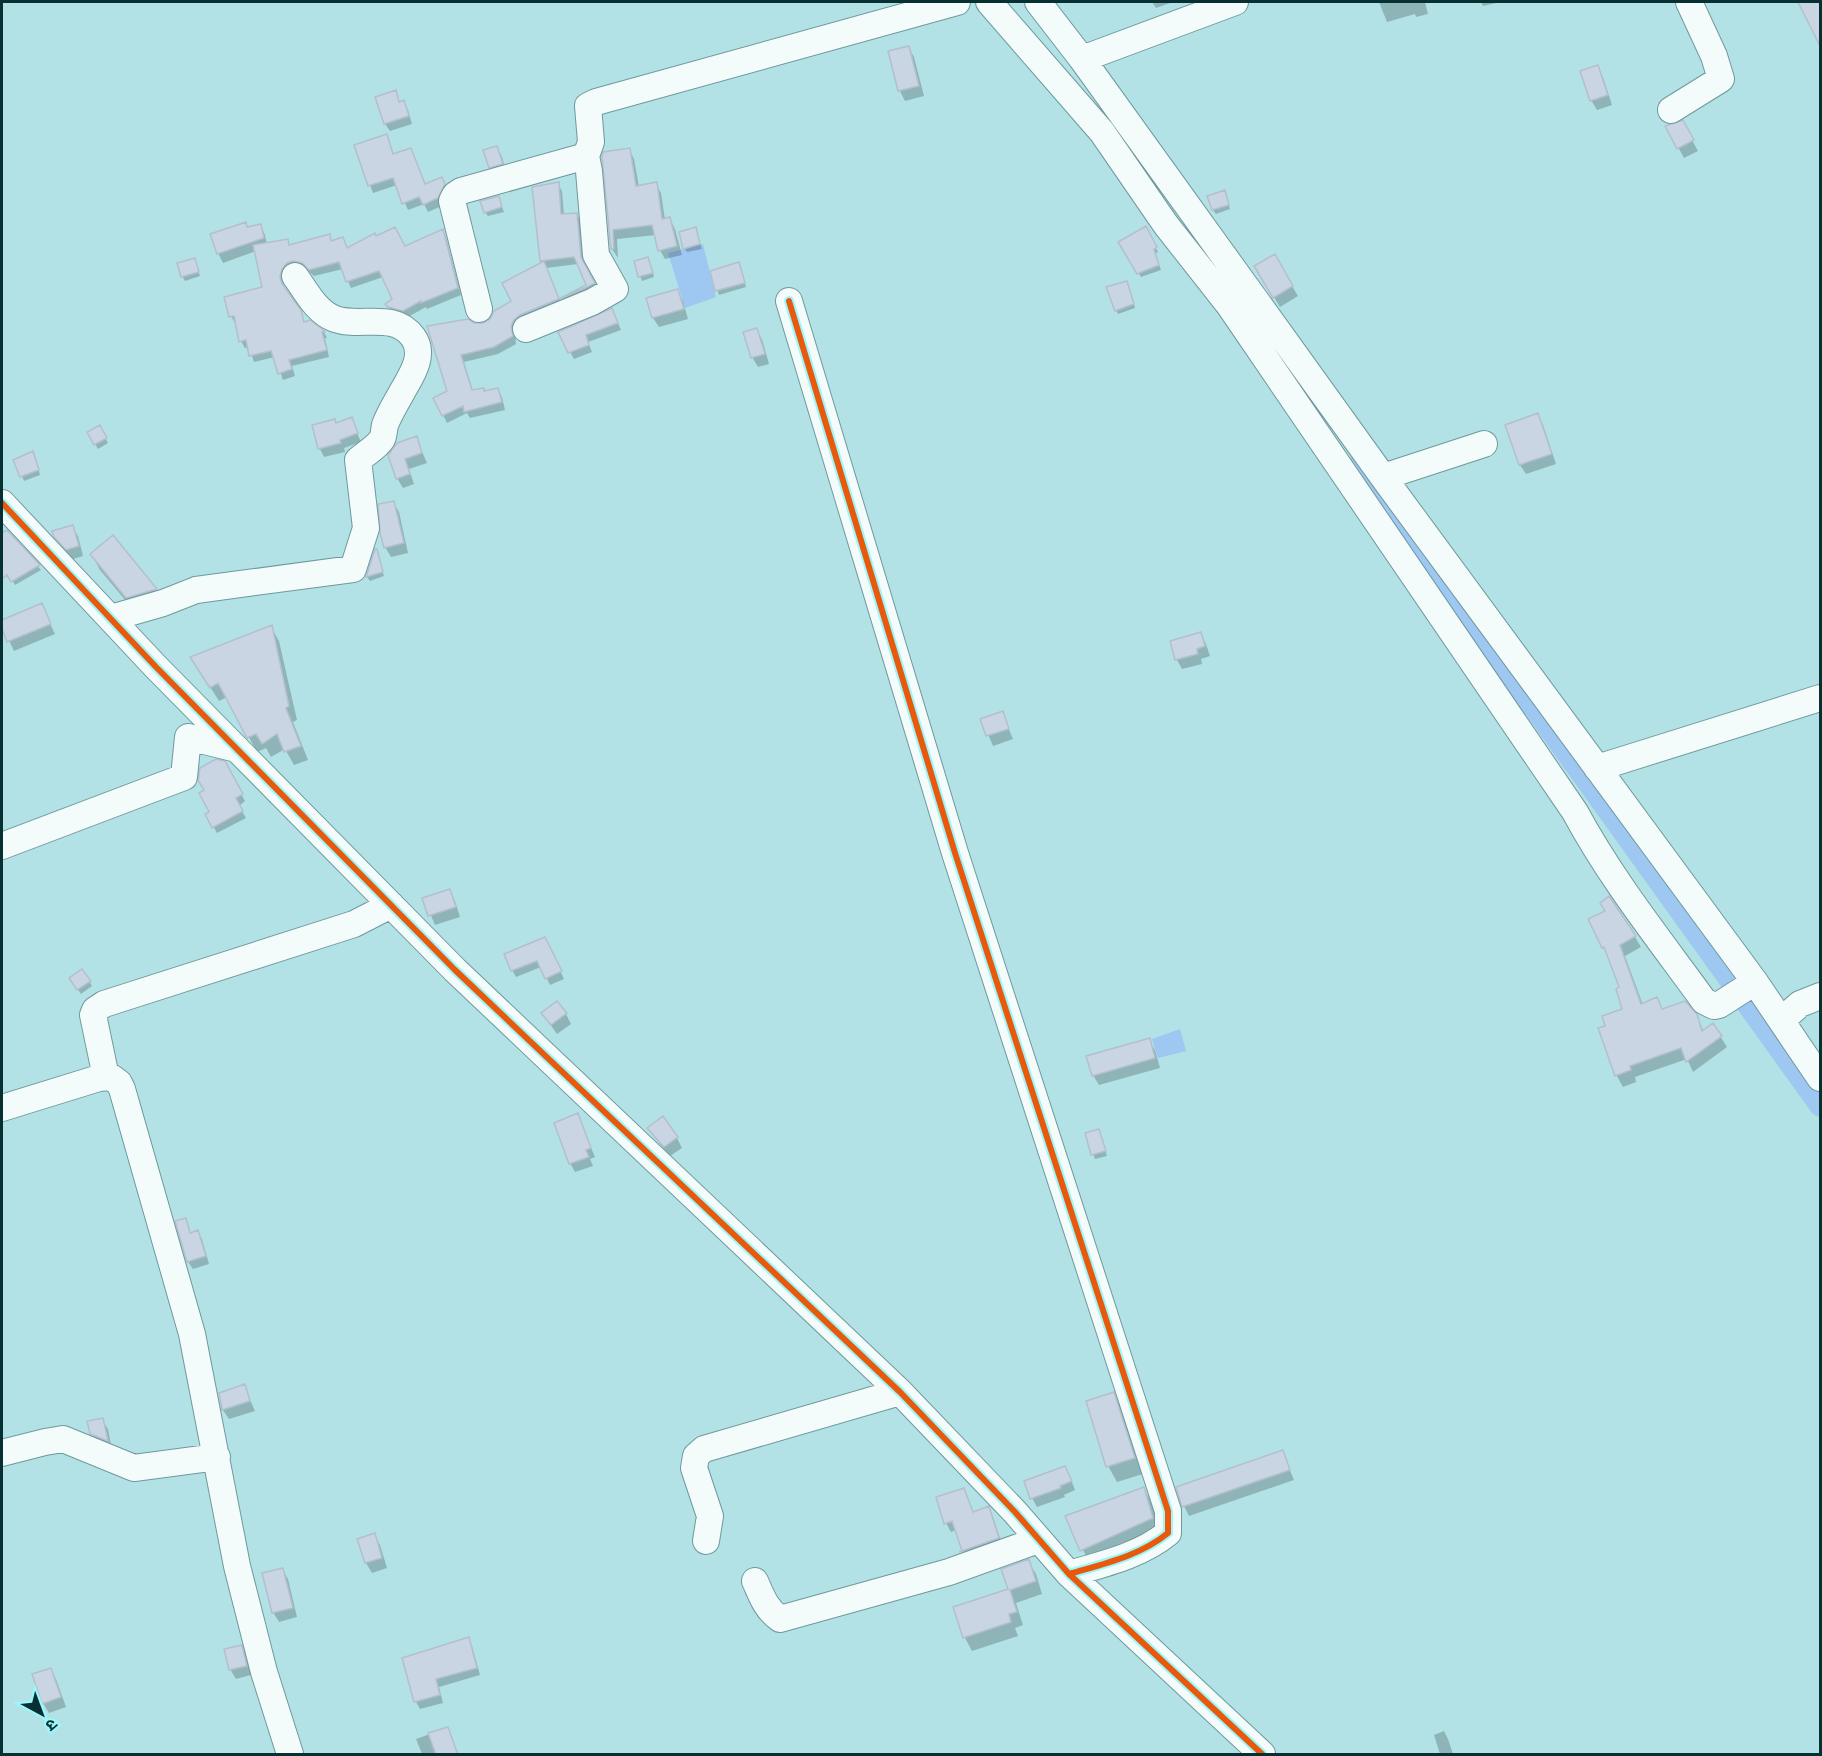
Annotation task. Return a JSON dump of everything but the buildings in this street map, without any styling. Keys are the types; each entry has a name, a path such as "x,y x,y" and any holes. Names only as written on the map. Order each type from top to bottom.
{"street":[{"path":"526,329 592,302 615,289 596,255 586,156 591,142 588,106 957,2"},
{"path":"989,2 1102,132 1166,225 1229,305 1575,812 1593,844 1632,902 1704,1000 1708,1004 1738,993"},
{"path":"1038,2 1082,59 1383,477 1597,768 1738,993 1782,1020 1821,1078"},
{"path":"1082,59 1235,2"},
{"path":"1671,110 1721,79 1714,56 1689,2"},
{"path":"479,309 452,201 455,195 461,191 586,156"},
{"path":"111,618 163,603 196,590 353,569 366,528 358,460 383,438 388,417 414,371 418,350 415,340 406,329 397,323 349,322 328,316 319,309 295,276"},
{"path":"789,301 955,853 1168,1511 1168,1533 1154,1544 1118,1559 1069,1574"},
{"path":"1383,477 1484,444"},
{"path":"2,503 156,667 455,970 900,1392 1015,1512 1069,1574 1262,1755"},
{"path":"1597,768 1821,698"},
{"path":"2,846 183,777 188,737 237,749"},
{"path":"106,1077 93,1015 95,1010 105,1004 354,924 390,904"},
{"path":"1782,1020 1800,1004 1821,996"},
{"path":"2,1108 99,1078 106,1077 115,1080 122,1089 192,1334 240,1577 264,1672 290,1755"},
{"path":"706,1541 710,1516 694,1468 696,1456 704,1449 900,1392"},
{"path":"2,1453 63,1439 134,1468 217,1457"},
{"path":"755,1581 765,1605 780,1619 949,1572 1038,1540"}],"water":[{"path":"703,244 716,297 685,308 668,253"},
{"path":"1180,1029 1186,1051 1158,1058 1152,1039"}],"waterway":[{"path":"1358,464 1820,1107"}],"cycle path":[{"path":"789,301 955,853 1168,1511 1168,1533 1157,1541 1121,1558 1069,1574"},
{"path":"2,503 156,667 455,970 900,1392 1015,1512 1069,1574 1262,1754"}]}
